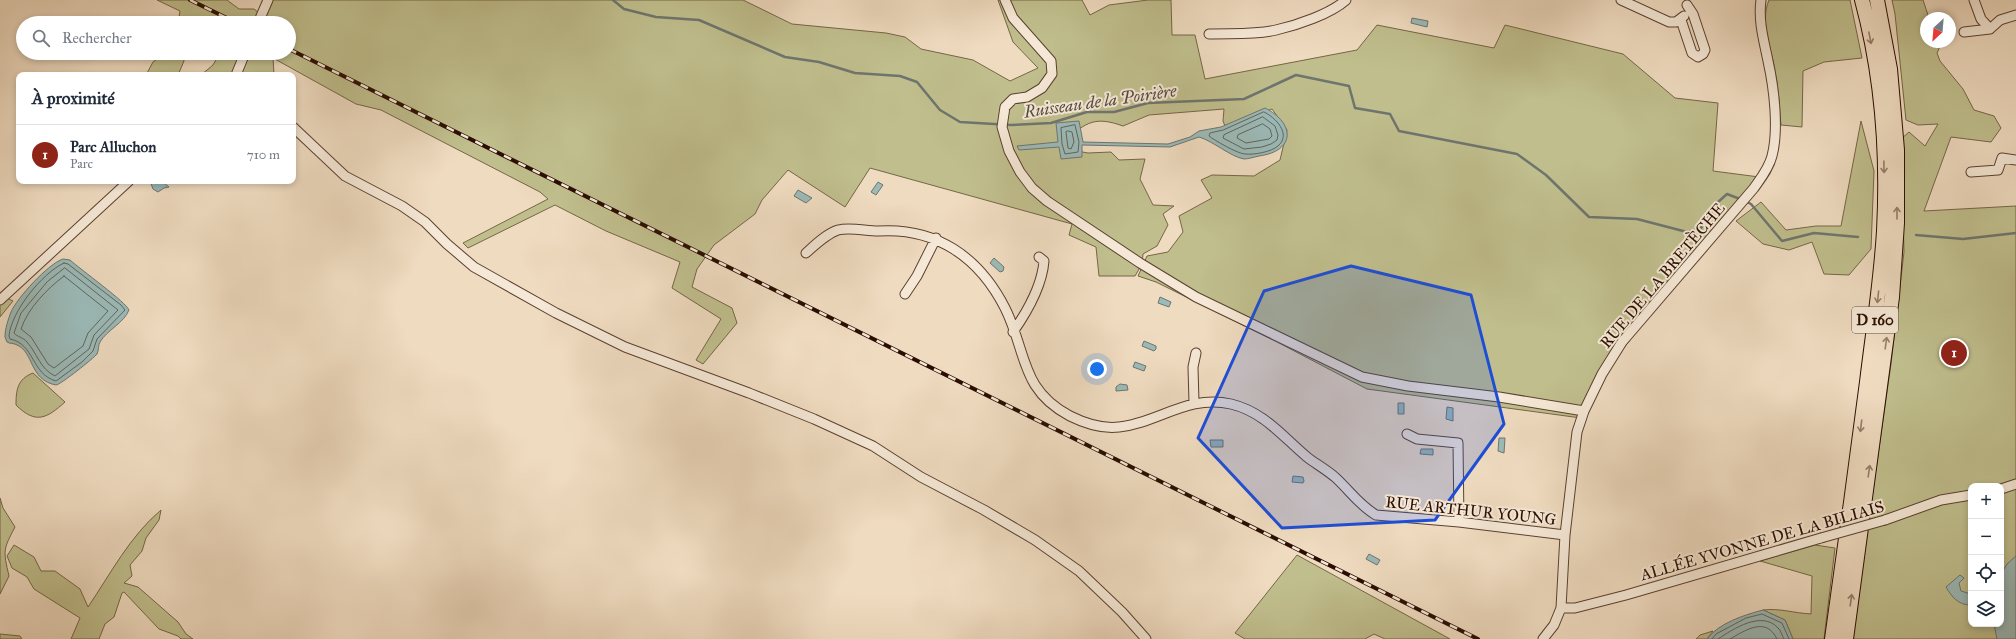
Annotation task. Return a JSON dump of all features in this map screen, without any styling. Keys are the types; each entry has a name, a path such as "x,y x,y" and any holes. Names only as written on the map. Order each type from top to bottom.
{"highway":[{"name":"D 160","path":"1832,639 1875,316 1884,233 1884,164 1878,88 1871,42 1862,0"},
{"name":"D 160","path":"1846,639 1892,297 1897,223 1897,150 1890,76 1877,0"}],"street":[{"path":"261,16 268,0"},
{"path":"1005,0 1013,18 1051,61 1052,74 1042,88 1027,97 1013,99 1005,107 1003,123 1009,151 1020,172 1032,188 1046,201 1140,264 1196,297 1362,377 1408,386 1499,397 1584,411"},
{"path":"1209,34 1276,30 1316,17 1339,7 1346,0"},
{"path":"1621,0 1669,22 1681,20 1685,14 1686,2"},
{"name":"RUE DE LA BRETÈCHE","path":"1543,639 1554,625 1561,608 1564,535 1578,432 1584,411 1602,374 1622,342 1740,205 1767,168 1772,156 1774,140 1770,70 1761,28 1761,0"},
{"path":"1974,0 1981,20 1990,28"},
{"path":"1681,20 1692,54 1698,57 1703,54 1705,50 1693,14 1686,2"},
{"path":"1964,32 1990,28 2000,20 2016,15"},
{"path":"238,72 242,60"},
{"path":"296,130 345,176 402,206 425,222 447,244 474,267 556,313 624,347 749,393 814,419 867,443 920,477 984,510 1035,540 1080,571 1122,612 1146,639"},
{"path":"1971,172 1998,170 2002,158 2016,160"},
{"path":"0,300 126,184"},
{"name":"RUE ARTHUR YOUNG","path":"806,253 826,236 839,230 893,229 914,232 936,238 948,244 967,258 988,281 1006,309 1030,377 1037,390 1054,407 1083,422 1118,427 1136,423 1175,408 1194,403 1213,402 1230,404 1250,410 1267,420 1309,459 1336,477 1364,508 1376,515 1459,522 1564,535"},
{"path":"905,294 917,276 936,238"},
{"path":"1014,332 1023,318 1043,270 1044,261 1039,256"},
{"path":"1194,403 1193,366 1196,353"},
{"path":"1407,434 1416,439 1458,442 1459,522"},
{"path":"2004,488 2016,484"},
{"name":"ALLÉE YVONNE DE LA BILIAIS","path":"1561,608 1575,608 1626,596 1885,520 1942,500 1968,496"}],"highlighted area":[{"path":"1351,266 1471,295 1504,424 1435,520 1282,528 1198,438 1264,291"}],"shaded area":[{"path":"157,0 227,0 239,9 254,9 263,16 179,16 180,11"},
{"path":"272,0 743,0 792,24 886,33 905,37 921,49 973,60 1010,81 1038,68 1013,42 998,0 1082,0 1090,15 1109,5 1148,0 1171,0 1172,35 1195,35 1205,79 1357,50 1377,25 1494,48 1505,25 1623,54 1675,98 1718,103 1713,171 1767,178 1708,241 1619,354 1581,418 1367,389 1279,343 1156,282 1138,276 1147,256 1168,252 1183,232 1179,216 1212,198 1201,180 1212,175 1254,176 1280,160 1287,130 1272,109 1240,122 1227,131 1223,121 1224,109 1149,115 1123,126 1105,121 1092,122 1079,129 1065,140 1066,149 1088,153 1111,152 1119,160 1145,159 1140,179 1153,205 1174,206 1163,214 1168,225 1157,246 1143,254 1142,264 1135,276 1099,276 1096,247 1069,235 1072,224 870,168 845,207 788,170 762,200 755,214 714,245 697,269 692,287 732,308 737,323 703,364 696,360 721,319 672,288 680,262 606,231 555,205 468,248 463,243 548,199 540,192 381,110 356,104 277,60 296,60 296,16 264,16"},
{"path":"1769,0 1850,0 1862,58 1824,62 1803,71 1802,127 1781,125 1777,82 1765,18"},
{"path":"1892,0 1923,0 1927,12 1920,12 1920,48 1939,48 1937,53 1940,61 1963,89 1974,110 1994,116 2001,128 1991,142 1951,137 1924,211 2016,206 2016,639 1852,639 1891,364 1904,252 1901,139 1909,132 1925,146 1938,124 1918,125 1906,120 1895,14"},
{"path":"156,60 184,61 179,72 148,72"},
{"path":"216,60 273,60 274,72 205,72 213,65"},
{"path":"1861,121 1874,171 1871,249 1849,275 1824,274 1812,242 1789,250 1763,244 1736,221 1761,202 1786,230 1816,226 1841,226"},
{"path":"7,298 13,301 0,317 0,305"},
{"path":"33,373 65,402 53,412 41,417 30,415 16,405 18,386 24,379"},
{"path":"0,498 3,508 15,527 5,550 9,576 0,594"},
{"path":"161,510 159,520 146,538 142,551 130,565 132,576 124,583 138,587 178,622 186,634 193,639 181,639 178,636 159,629 124,592 122,593 114,617 105,624 99,639 71,639 80,618 34,589 27,577 12,568 7,556 14,545 34,557 41,571 55,571 80,589 88,607 130,543"},
{"path":"1815,545 1835,548 1824,639 1793,639 1785,620 1763,610 1781,610 1811,614 1812,576 1760,561"},
{"path":"1297,555 1450,639 1385,639 1374,634 1365,639 1245,639 1235,633"},
{"path":"1713,631 1707,639 1696,639 1700,635"},
{"path":"0,634 20,636 22,639 0,639"}],"water":[{"path":"1412,18 1428,21 1427,27 1411,23"},
{"path":"1265,108 1275,114 1286,128 1287,136 1285,143 1271,153 1247,159 1239,158 1199,137 1170,147 1082,145 1082,157 1061,159 1059,147 1019,150 1017,146 1058,142 1056,123 1079,121 1083,142 1168,144 1190,137 1199,131 1221,127"},
{"path":"878,182 883,185 876,195 871,192"},
{"path":"151,184 166,184 169,187 158,192 153,189"},
{"path":"798,190 812,198 806,203 794,196"},
{"path":"994,258 1004,267 1003,271 1000,272 990,263"},
{"path":"63,259 70,260 112,293 129,310 127,315 99,343 97,354 90,361 56,385 41,378 22,349 16,344 7,342 5,334 14,306 49,267"},
{"path":"1160,297 1171,302 1169,307 1158,303"},
{"path":"1144,341 1156,346 1156,349 1154,351 1142,346"},
{"path":"1135,362 1146,366 1144,371 1133,367"},
{"path":"1120,384 1127,385 1128,390 1116,391 1116,387"},
{"path":"1398,403 1404,403 1404,414 1398,414"},
{"path":"1447,407 1453,408 1453,421 1446,419"},
{"path":"1499,438 1505,438 1504,453 1498,451"},
{"path":"1210,440 1223,440 1223,447 1211,447"},
{"path":"1421,449 1433,449 1433,455 1420,454"},
{"path":"1293,476 1303,477 1303,483 1292,482"},
{"path":"1369,554 1380,560 1377,565 1366,559"},
{"path":"2016,556 2016,639 1997,639 1995,627 2004,627 2004,569"},
{"path":"1960,575 1964,578 1959,583 1961,591 1968,593 1968,605 1962,604 1956,600 1946,587"},
{"path":"1763,610 1785,620 1793,639 1707,639 1718,628 1732,620"}],"waterway":[{"name":"Ruisseau de la Poirière","path":"613,0 624,9 656,17 699,20 785,57 819,62 855,73 900,76 917,82 940,110 960,122 1011,125 1051,123 1087,112 1114,112 1148,103 1244,99 1296,75 1349,86 1355,108 1390,114 1399,131 1517,154 1546,175 1589,217 1637,219 1687,232 1701,228 1717,203 1727,194 1740,199"},
{"name":"Ruisseau de la Poirière","path":"1745,201 1751,204 1782,241 1814,233 1858,237"},
{"name":"Ruisseau de la Poirière","path":"1916,235 1963,239 2016,233"}],"railway":[{"path":"190,0 223,16"},
{"path":"296,52 1478,639"}],"place":[{"name":"Parc Alluchon","path":"1954,353"}]}
